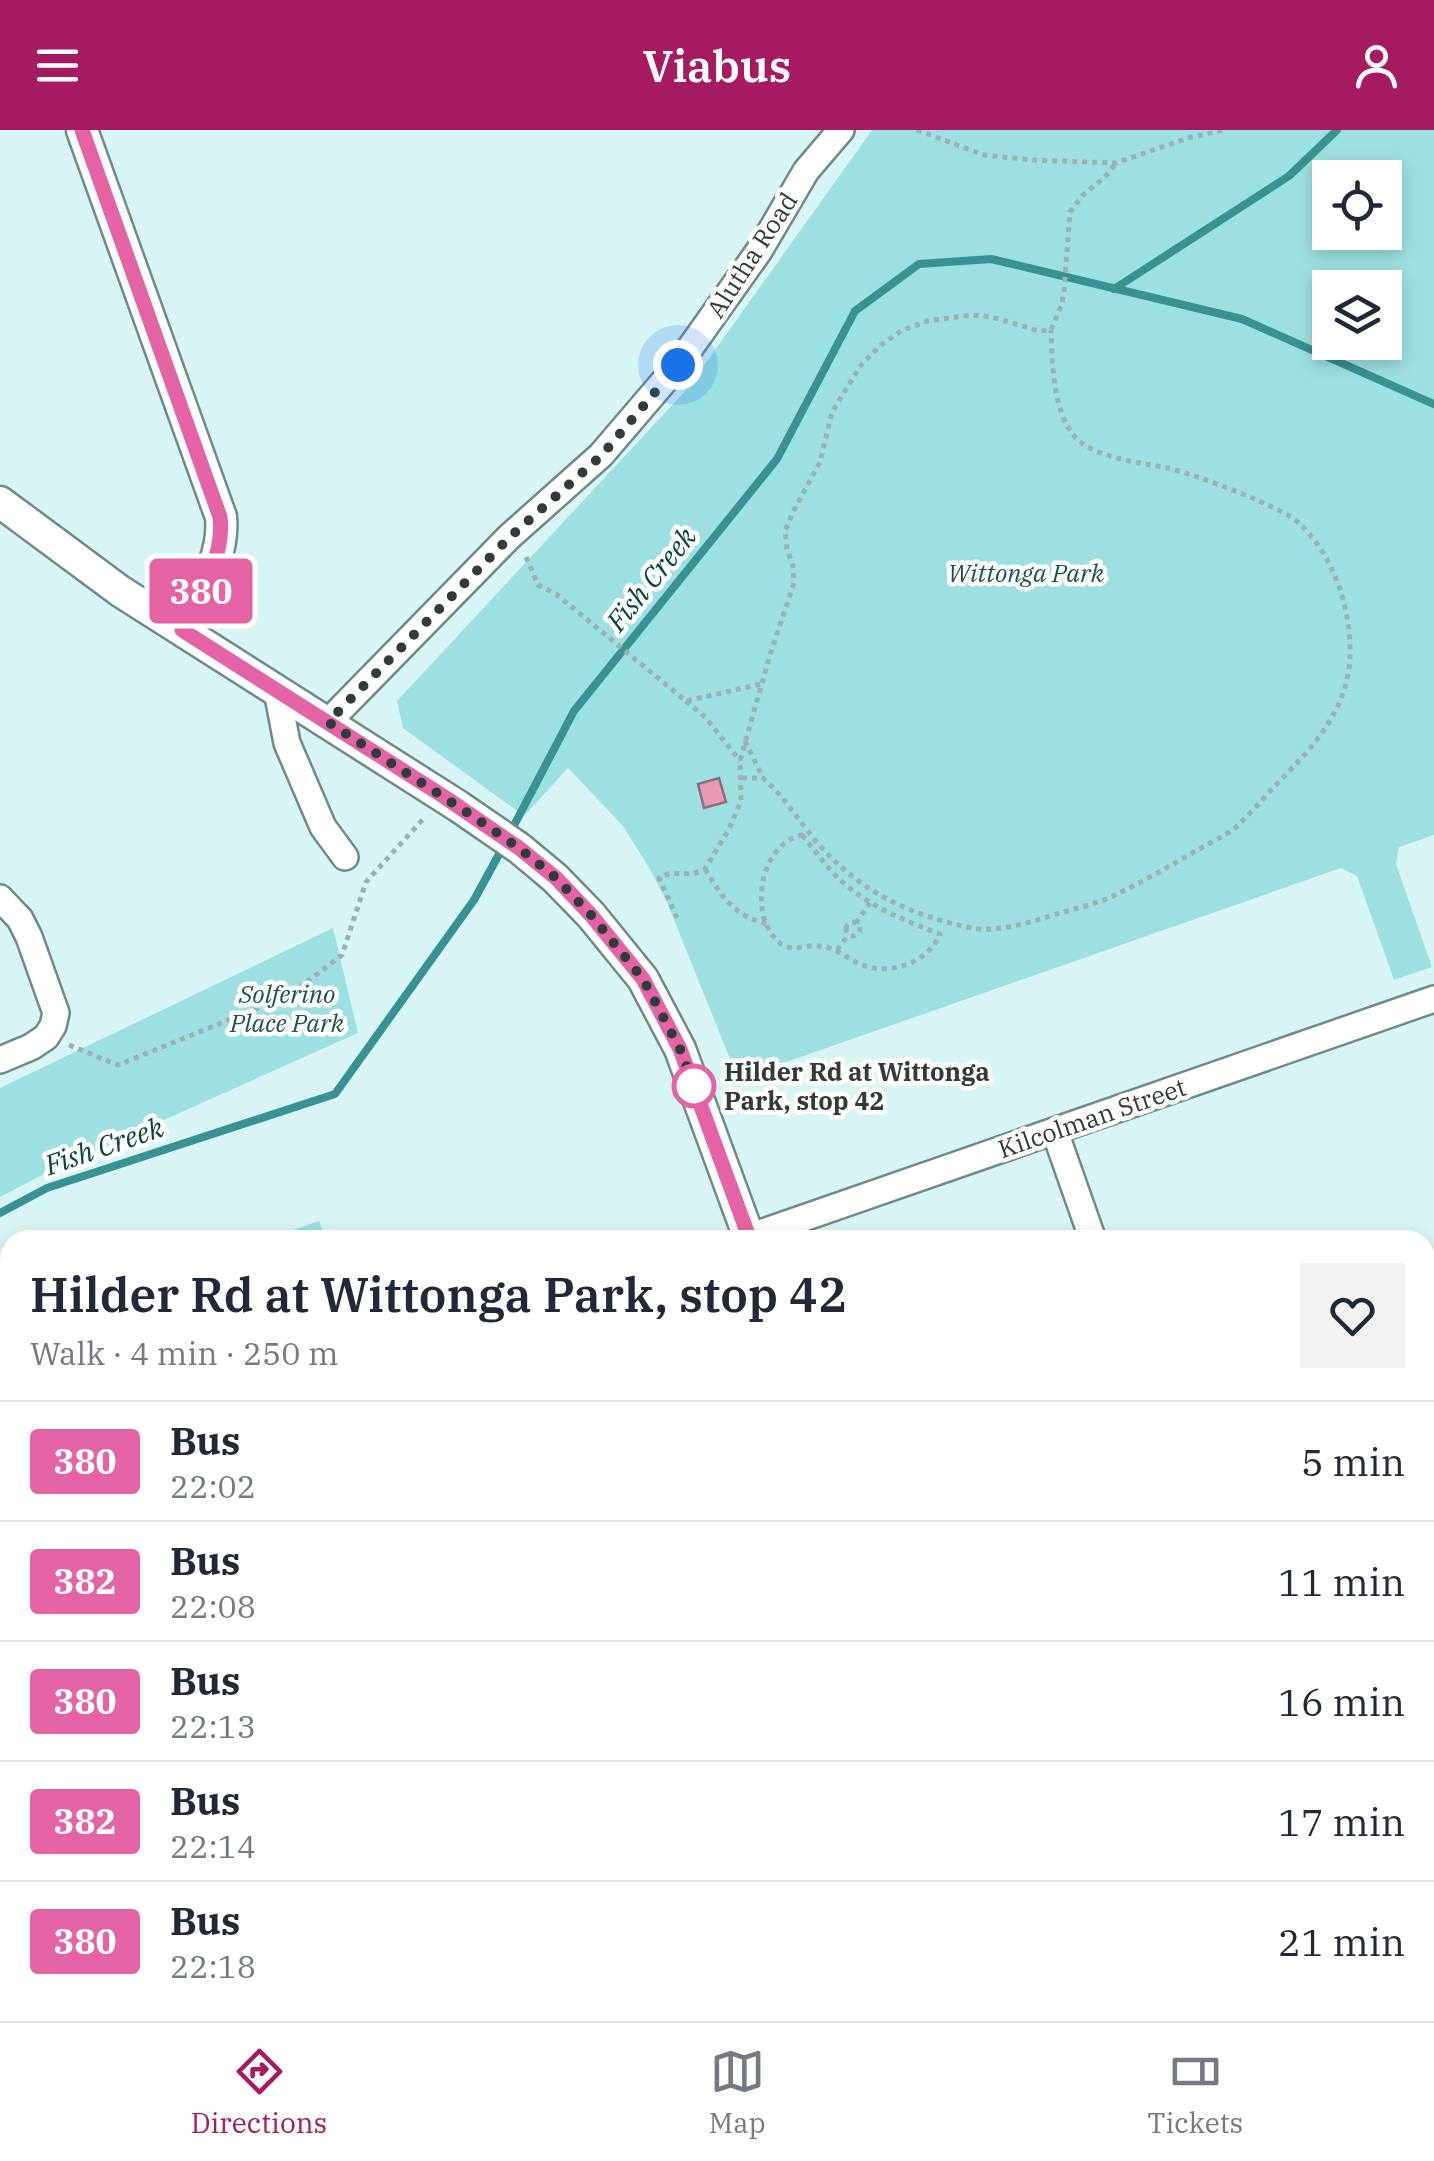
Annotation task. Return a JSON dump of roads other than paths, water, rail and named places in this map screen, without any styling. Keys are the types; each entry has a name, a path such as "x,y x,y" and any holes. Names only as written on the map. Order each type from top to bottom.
{"street":[{"path":"82,130 220,517 220,552 182,630"},
{"name":"Alutha Road","path":"328,722 510,537 602,455 678,365 759,251 806,171 842,130"},
{"path":"0,502 120,592 471,815 519,848 567,890 643,979 680,1049 747,1230"},
{"path":"277,691 287,742 323,827 345,857"},
{"path":"0,898 20,919 56,1013 46,1036 0,1060"},
{"name":"Kilcolman Street","path":"773,1230 1434,999"},
{"path":"1055,1132 1089,1230"}],"waterway":[{"path":"1114,289 1289,176 1337,130"},
{"name":"Fish Creek","path":"509,835 574,711 777,459 855,311 919,264 991,259 1242,319 1434,404"},
{"name":"Fish Creek","path":"0,1213 47,1188 335,1094 474,900 503,847"}],"place":[{"name":"Hilder Rd at Wittonga Park, stop 42","path":"694,1086"}],"park label":[{"name":"Wittonga Park","path":"1026,573"},
{"name":"Solferino Place Park","path":"287,1008"}]}
